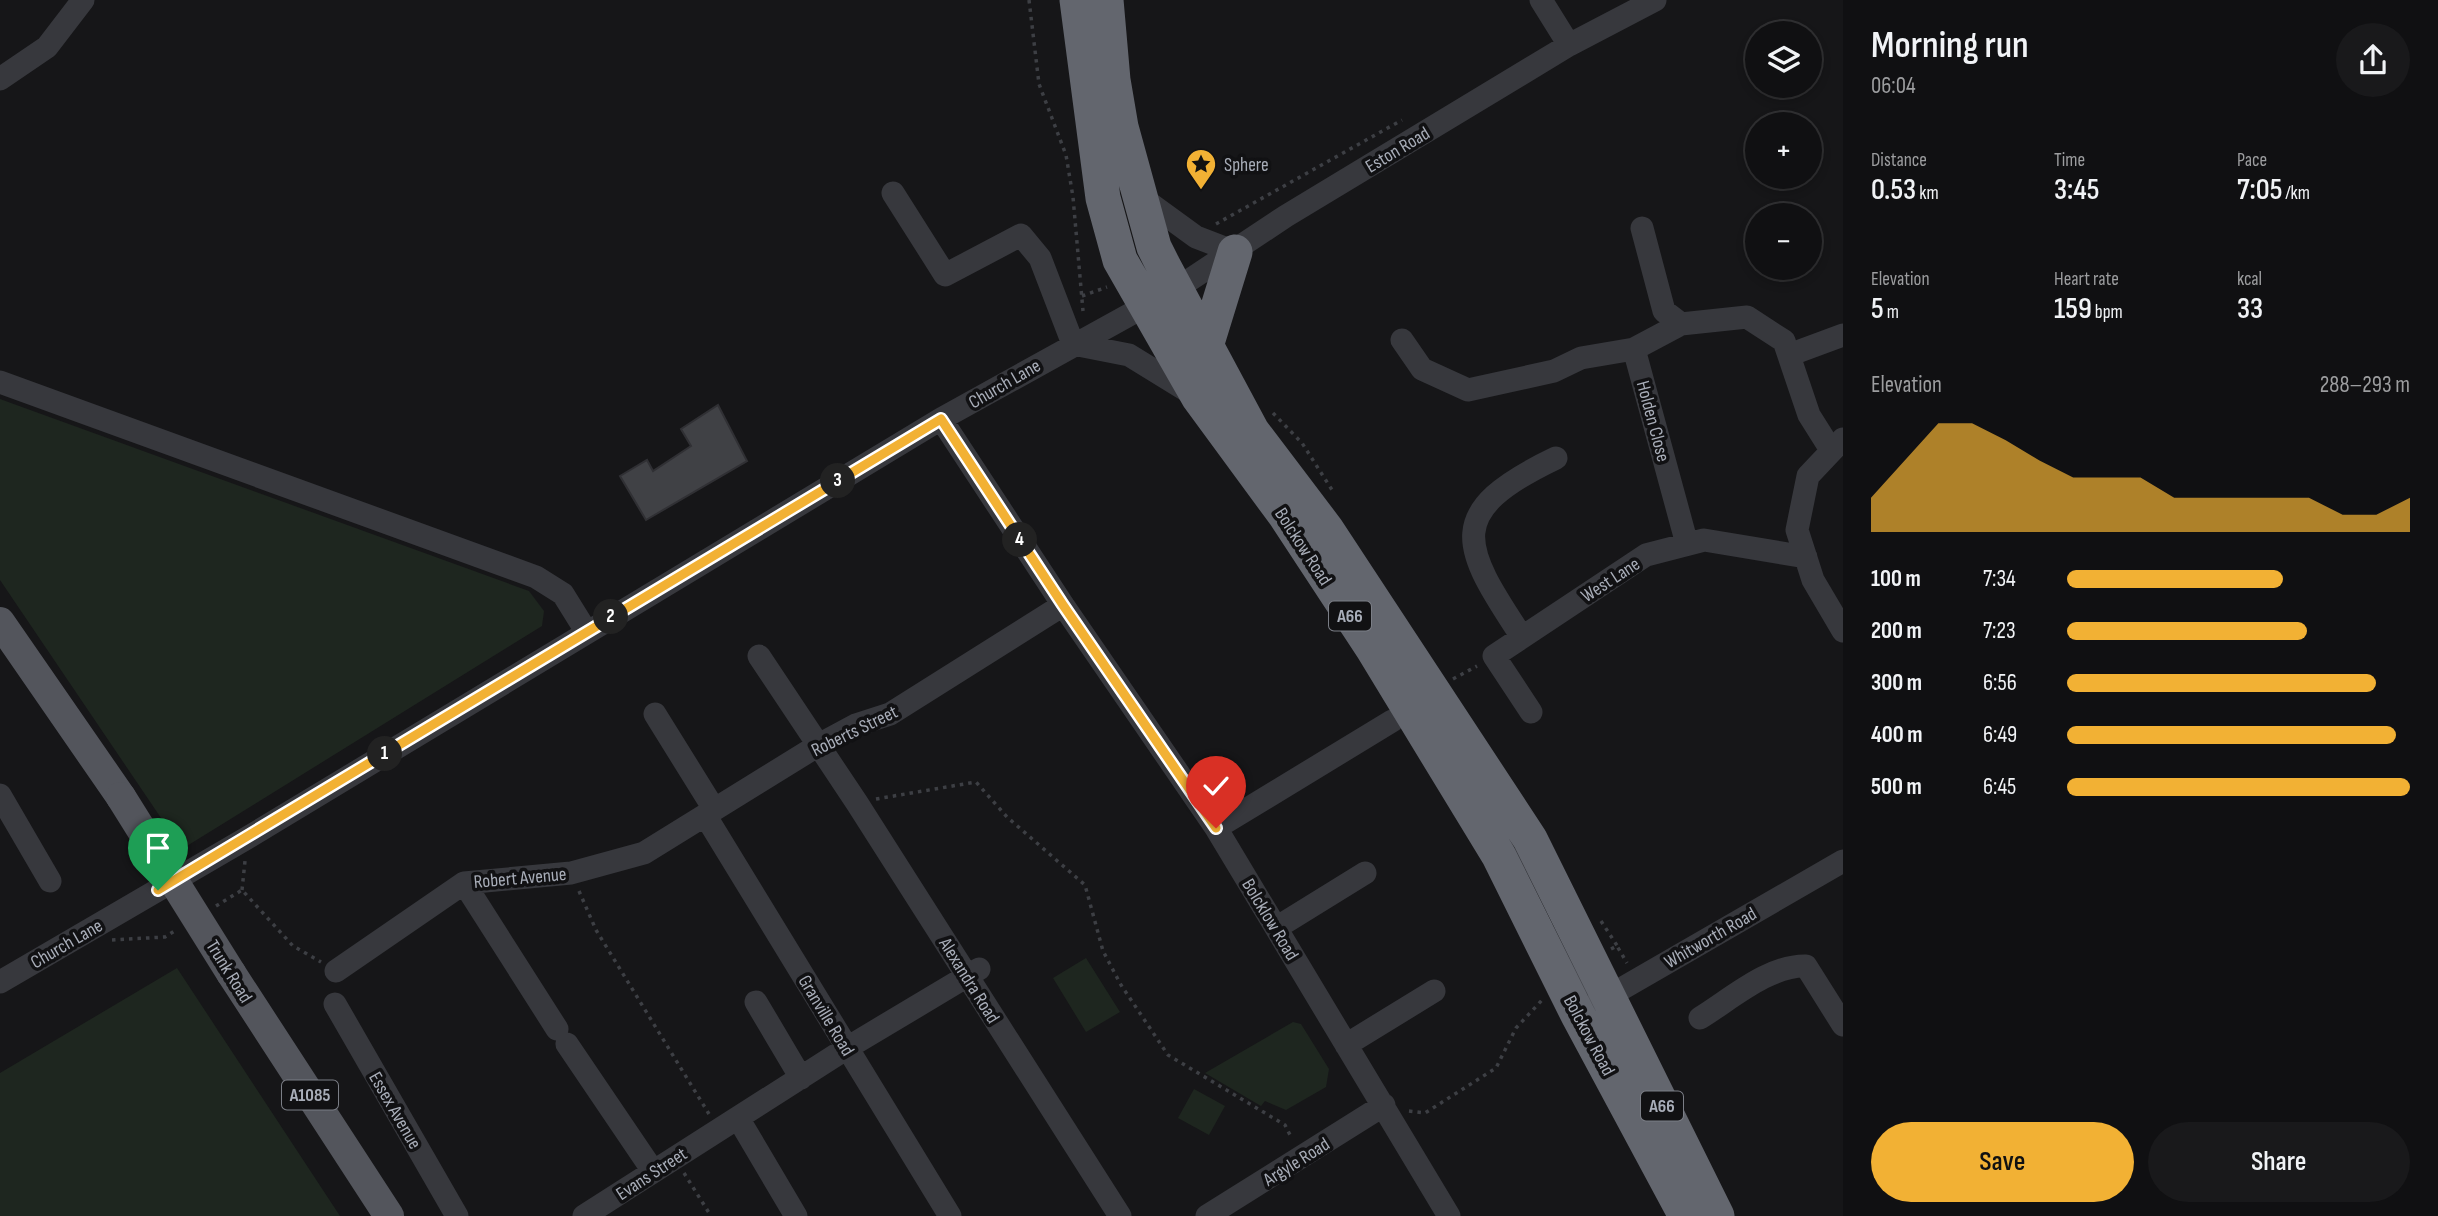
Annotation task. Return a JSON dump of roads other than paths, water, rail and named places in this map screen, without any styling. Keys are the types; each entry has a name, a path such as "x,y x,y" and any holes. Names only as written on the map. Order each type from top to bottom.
{"highway":[{"name":"Bolckow Road","path":"1077,0 1103,198 1120,260 1137,292 1214,395 1285,515 1373,649 1499,856 1578,1015 1686,1216"},
{"name":"A66","path":"1106,0 1113,80 1121,127 1154,247 1206,346 1214,395"},
{"path":"1206,346 1235,252"},
{"name":"Bolckow Road","path":"1214,395 1252,431 1327,530 1401,638 1530,839 1717,1216"}],"main road":[{"name":"Trunk Road","path":"0,622 121,797 388,1216"}],"street":[{"path":"0,79 47,47 83,0"},
{"path":"1541,0 1569,45"},
{"name":"Eston Road","path":"1137,292 1176,289 1286,216 1569,45 1655,0"},
{"path":"893,193 944,275 1021,235 1040,258 1073,344 1129,355 1214,395"},
{"path":"1141,197 1196,237 1235,252"},
{"path":"1642,228 1664,311 1681,324"},
{"name":"Church Lane","path":"0,982 247,838 941,419 1073,344 1137,292"},
{"path":"1402,340 1422,369 1468,390 1554,371 1581,358 1634,349 1681,324 1747,317 1784,341 1809,415 1837,444 1808,476 1797,530 1814,580 1843,631"},
{"path":"1789,355 1843,335"},
{"name":"Holden Close","path":"1634,349 1687,544"},
{"path":"0,382 536,577 563,594 586,631"},
{"name":"Bolcklow Road","path":"941,419 1063,605 1216,828 1449,1216"},
{"path":"1522,637 1491,590 1473,545 1473,524 1485,504 1518,476 1556,458"},
{"name":"West Lane","path":"1531,712 1494,656 1646,555 1704,540 1806,557"},
{"name":"Roberts Street","path":"644,853 817,746 856,725 890,714 1063,605"},
{"name":"Alexandra Road","path":"759,656 817,746 973,972 1120,1216"},
{"name":"Granville Road","path":"655,714 847,1048 950,1216"},
{"path":"1216,828 1392,721"},
{"path":"0,795 50,881"},
{"name":"Robert Avenue","path":"337,971 464,883 571,873 644,853"},
{"name":"Whitworth Road","path":"1578,1015 1843,861"},
{"path":"1276,928 1365,873"},
{"path":"464,883 653,1171"},
{"path":"1700,1018 1774,972 1793,965 1806,966 1843,1025"},
{"name":"Evans Street","path":"584,1216 610,1209 653,1171 973,972"},
{"path":"1346,1045 1434,991"},
{"path":"756,1002 801,1078"},
{"name":"Essex Avenue","path":"335,1004 457,1216"},
{"name":"Argyle Road","path":"1207,1216 1384,1105"},
{"path":"728,1124 796,1216"}],"place":[{"name":"Sphere","path":"1201,191"}]}
